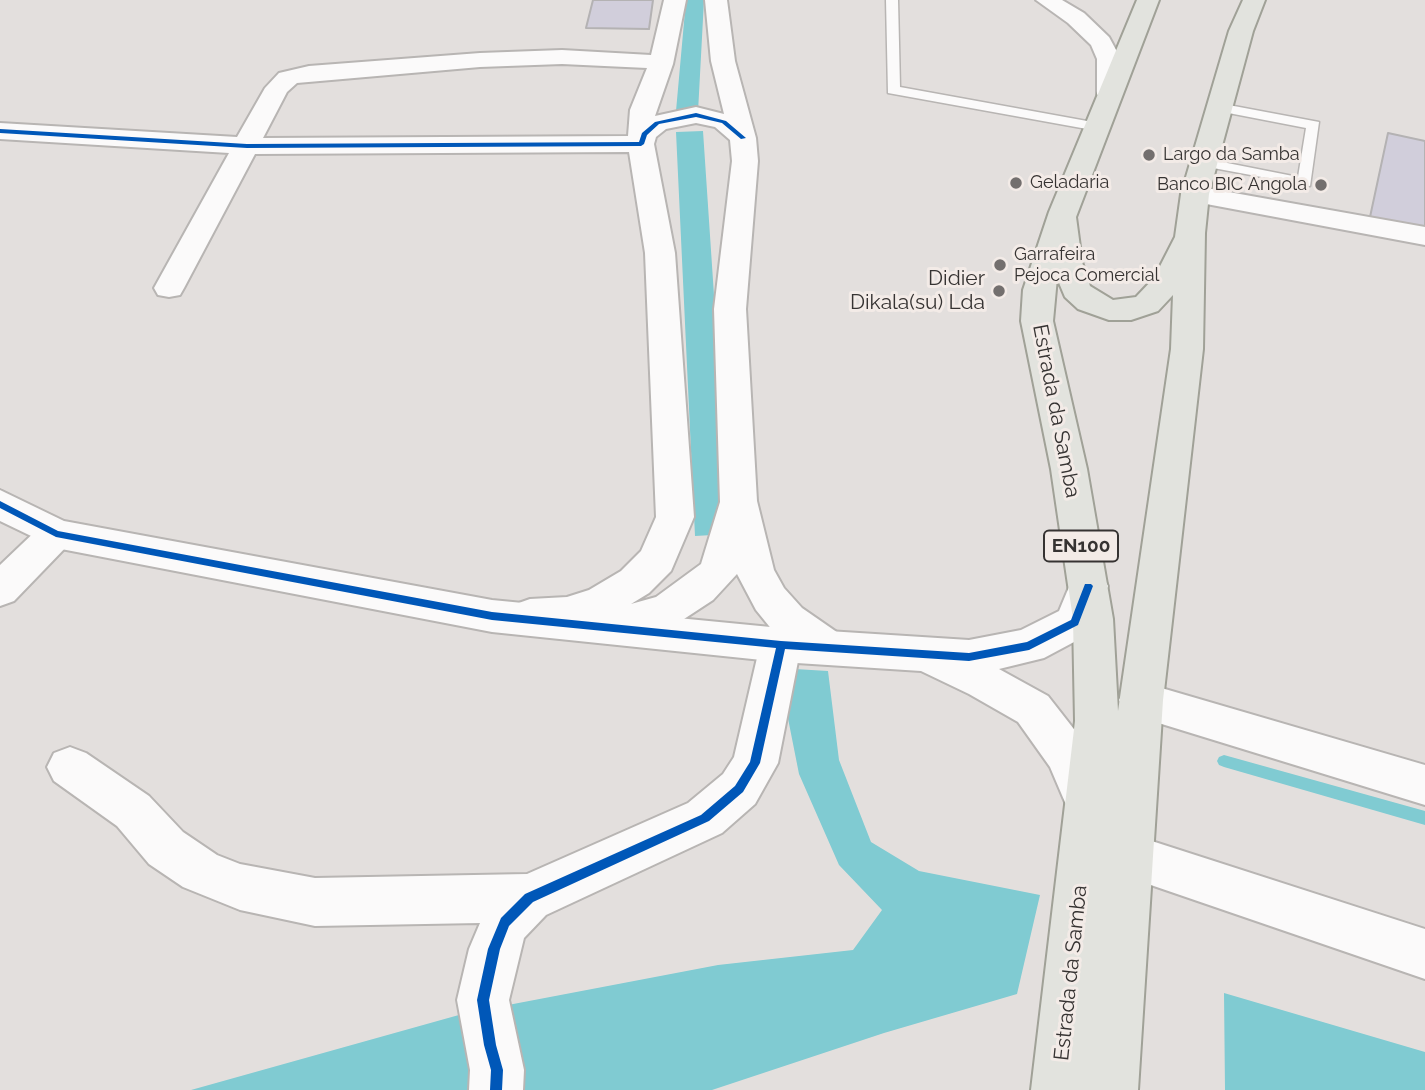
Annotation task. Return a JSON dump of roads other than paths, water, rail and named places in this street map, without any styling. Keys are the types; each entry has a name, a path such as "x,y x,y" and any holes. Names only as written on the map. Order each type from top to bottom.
{"main road":[{"name":"Estrada da Samba","path":"1058,1090 1065,1031 1113,882 1089,806 1097,721 1093,619 1069,469 1037,321 1038,289 1063,212 1148,0"},
{"name":"Estrada da Samba","path":"1113,1069 1113,882 1141,700 1187,349 1190,233 1195,194 1241,31 1254,0"},
{"path":"1063,212 1067,262 1076,290 1089,302 1109,310 1131,310 1147,304 1168,282 1190,233"}],"street":[{"path":"492,616 567,613 602,602 635,582 657,560 675,517 660,253 641,144 643,110 661,64 675,0"},
{"path":"716,0 728,89 743,138 744,161 730,309 738,501 755,570 770,599 788,620 826,647"},
{"path":"1047,0 1076,18 1101,42 1109,60 1109,94"},
{"path":"169,288 282,83 309,72 562,57 644,60 661,64"},
{"path":"641,144 644,134 657,122 681,116 703,116 724,122 743,138"},
{"path":"0,131 247,146 641,144"},
{"path":"1195,194 1425,236"},
{"path":"594,625 635,620 670,607 699,589 718,572 738,501"},
{"path":"0,504 56,534 492,616 781,645 969,657 1029,646 1075,622 1088,586"},
{"path":"0,590 56,534"},
{"path":"492,1051 494,949 505,922 529,898 705,818 739,789 755,762 781,645"},
{"path":"912,652 984,681 1033,709 1068,756 1089,806"},
{"path":"1141,700 1425,785"},
{"path":"70,767 133,811 166,848 200,871 240,887 316,902 529,898"},
{"path":"1113,882 1425,954"}],"lane":[{"path":"892,0 893,90 1098,127"},
{"path":"1202,162 1305,183 1314,125 1218,107"}],"water":[{"path":"686,0 704,0 698,112 676,111"},
{"path":"703,131 730,534 695,536 676,132"},
{"path":"778,668 828,671 839,760 871,842 919,871 1040,895 1017,994 884,1033 712,1090 191,1090 466,1013 718,965 853,950 882,910 839,865 799,774"},
{"path":"1224,993 1425,1052 1425,1090 1225,1090"}],"waterway":[{"path":"1224,761 1425,818"}],"place":[{"name":"Largo da Samba","path":"1149,155"},
{"name":"Geladaria","path":"1016,183"},
{"name":"Banco BIC Angola","path":"1321,185"},
{"name":"Garrafeira Pejoca Comercial","path":"1000,265"},
{"name":"Didier Dikala(su) Lda","path":"999,291"}]}
